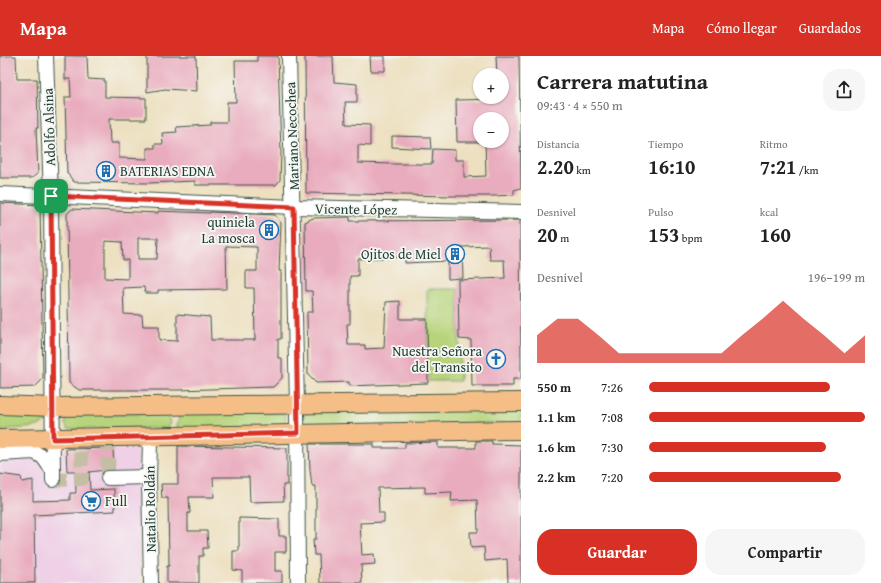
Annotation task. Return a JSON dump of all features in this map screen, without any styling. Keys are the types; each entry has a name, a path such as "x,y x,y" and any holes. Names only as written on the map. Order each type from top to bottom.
{"main road":[{"path":"0,405 53,407 521,402"},
{"path":"160,436 174,427 175,420 172,410 168,406"},
{"path":"0,439 521,430"}],"street":[{"name":"Adolfo Alsina","path":"0,454 34,452 42,457 53,476 51,196 46,56"},
{"name":"Mariano Necochea","path":"289,56 298,405 298,583"},
{"name":"Vicente López","path":"0,194 294,207 521,212"},
{"name":"Natalio Roldán","path":"151,583 149,477 150,444 160,436"},
{"path":"108,478 149,477"}],"shaded area":[{"path":"132,448 140,455 141,489 138,489 141,583 0,583 0,451"}],"green space":[{"path":"427,289 458,289 460,381 428,381"},
{"path":"521,406 521,423 313,427 307,424 304,418 306,412"},
{"path":"175,411 284,413 286,418 284,424 278,427 176,430 179,418"},
{"path":"0,413 39,414 43,416 45,422 35,427 11,429 0,432"},
{"path":"68,414 167,414 170,423 167,428 68,429 65,424"}],"building":[{"path":"0,56 16,56 17,79 37,79 38,128 36,128 38,173 32,178 0,178"},
{"path":"65,56 87,56 88,79 105,80 105,97 146,98 146,119 109,119 110,143 119,143 119,158 147,159 147,148 155,148 155,144 163,144 162,133 177,132 176,127 210,125 210,122 227,122 227,102 236,102 235,61 257,61 257,56 278,56 281,153 280,180 276,185 195,185 195,181 148,183 74,182 67,173 65,97 71,97 70,79 65,79"},
{"path":"147,56 196,56 197,91 165,89 147,92"},
{"path":"305,56 333,56 334,82 357,84 357,102 345,102 346,124 370,125 370,146 358,145 358,163 432,164 433,149 455,150 455,160 464,160 464,177 486,176 485,148 509,148 509,112 473,112 473,142 457,142 456,100 473,100 473,104 509,104 509,68 497,68 496,56 519,56 521,188 514,190 514,195 451,196 306,193"},
{"path":"370,56 385,56 385,71 371,71"},
{"path":"392,136 430,137 431,149 392,147"},
{"path":"0,203 40,205 43,379 35,387 0,388"},
{"path":"72,209 158,213 158,211 275,215 281,223 279,271 281,271 281,339 278,339 278,358 282,358 282,378 273,387 178,390 79,390 69,383 67,214","holes":["138,238 158,238 157,259 138,259","105,241 122,242 123,260 128,260 128,279 105,278","226,246 257,247 257,271 246,271 246,288 254,288 255,340 211,340 210,317 177,314 177,341 159,340 159,326 143,326 142,315 124,314 123,288 144,287 145,293 158,293 158,290 227,289"]},
{"path":"350,217 350,221 520,220 521,379 513,379 513,386 472,386 471,340 459,339 458,280 505,278 504,260 490,260 489,246 462,247 463,278 448,279 448,261 405,263 405,257 358,259 358,276 350,276 350,324 347,324 348,345 365,345 365,349 384,348 386,302 400,301 400,319 427,319 428,383 349,386 349,382 316,383 308,375 307,312 313,312 312,291 306,291 305,222 313,218"},
{"path":"476,441 492,441 492,444 521,445 521,583 508,583 507,559 485,561 484,547 471,548 470,532 478,532 477,500 451,501 452,492 425,493 425,487 378,488 379,513 384,513 384,522 360,523 362,555 374,554 375,564 361,565 362,583 320,583 319,555 314,555 313,539 316,539 316,486 312,486 309,444 374,444 374,448 405,448 405,443 438,442 438,448 476,448"},
{"path":"178,446 287,448 287,485 283,485 284,501 250,502 249,477 213,477 214,497 189,497 190,513 188,513 188,531 207,531 208,548 203,548 203,556 199,556 199,583 167,583 167,566 169,566 168,498 162,498 161,484 178,484"},
{"path":"113,448 114,469 89,472 90,490 114,489 115,511 34,515 35,583 0,583 0,474 21,477 22,482 33,480 33,501 70,500 70,493 76,493 75,471 67,471 66,449"},
{"path":"239,518 279,519 279,536 286,536 286,552 275,552 275,571 282,571 282,583 242,583 242,571 233,570 233,551 239,551"}],"tunnel":[{"path":"107,437 108,478"},
{"path":"53,480 82,479 81,438"}],"place":[{"name":"BATERIAS EDNA","path":"106,171"},
{"name":"quiniela La mosca","path":"269,230"},
{"name":"Ojitos de Miel","path":"455,254"},
{"name":"Nuestra Señora del Transito","path":"496,359"},
{"name":"Full","path":"91,501"}],"route":[{"path":"51,196 294,207 298,433 53,439 51,196"}]}
